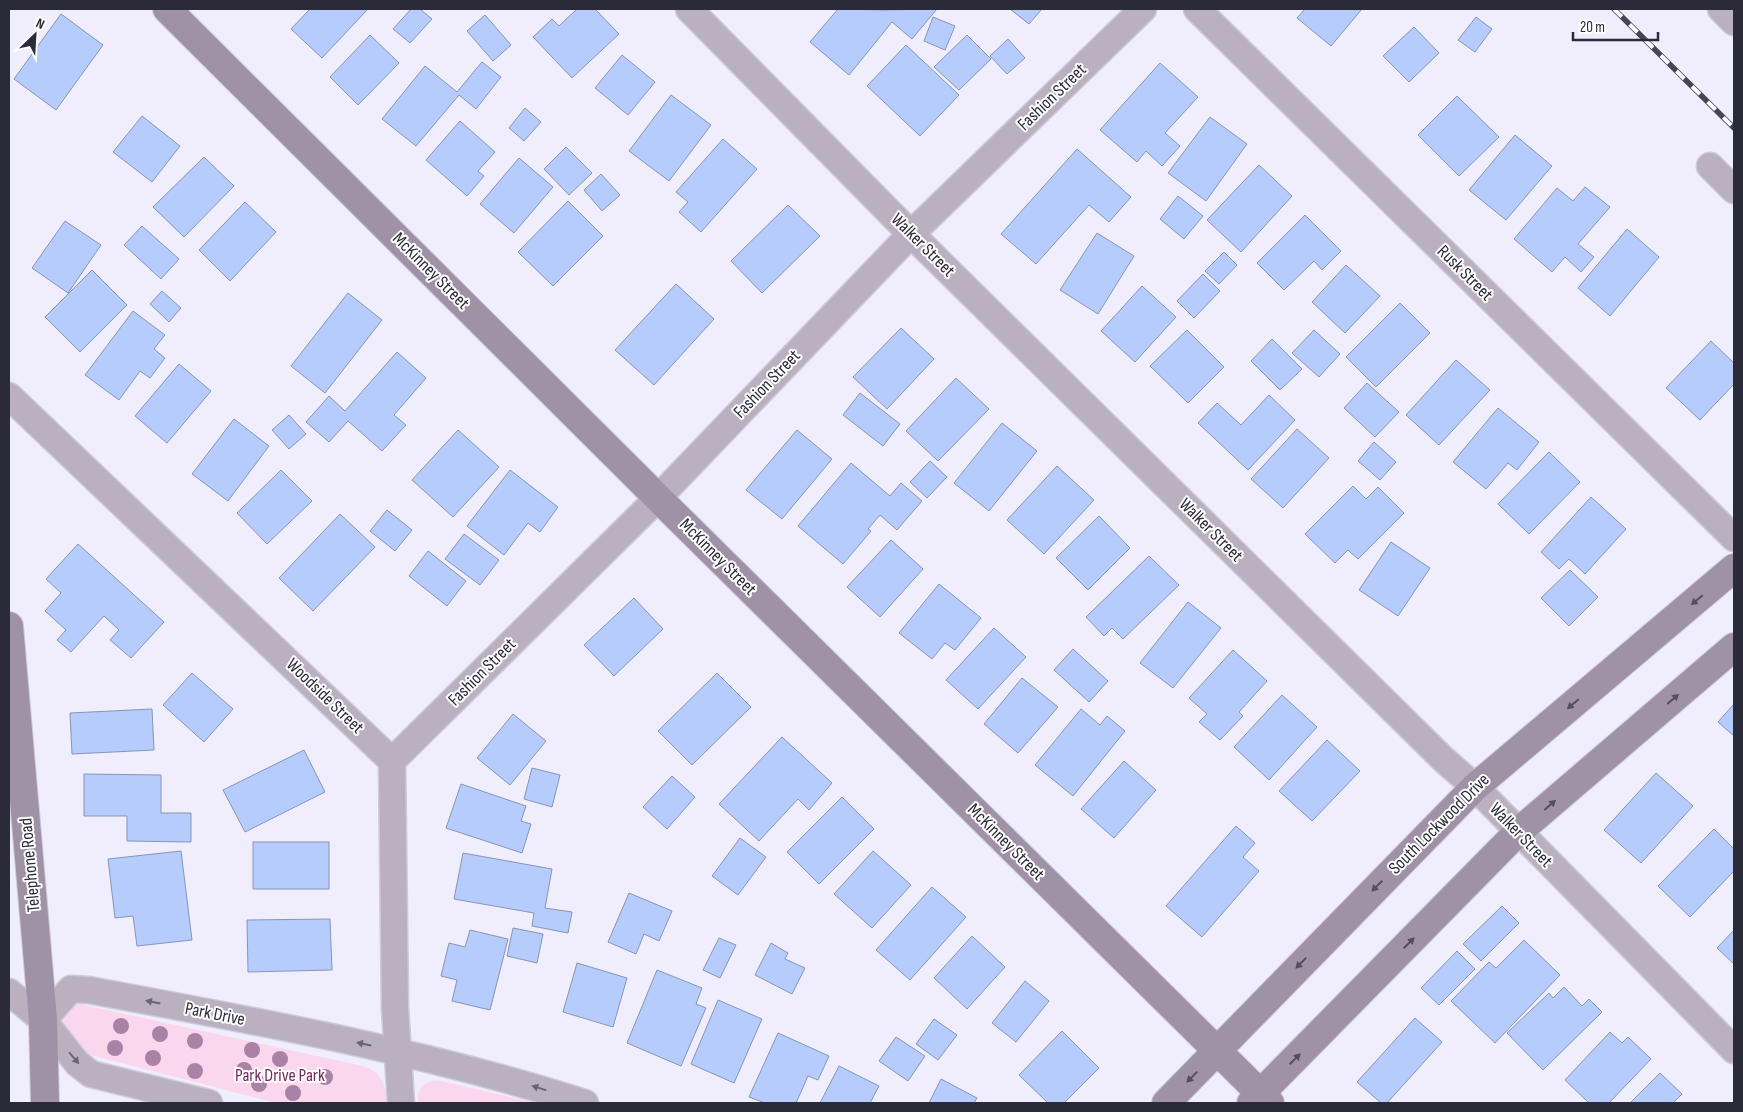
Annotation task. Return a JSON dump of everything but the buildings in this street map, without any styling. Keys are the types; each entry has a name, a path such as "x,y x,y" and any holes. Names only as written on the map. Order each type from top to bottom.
{"street":[{"name":"McKinney Street","path":"167,9 1217,1051 1261,1100"},
{"name":"Walker Street","path":"688,9 911,234 1443,759 1475,787 1734,1050"},
{"name":"Fashion Street","path":"392,761 658,498 911,234 1143,9"},
{"name":"Rusk Street","path":"1196,9 1734,538"},
{"path":"1721,9 1734,22"},
{"path":"1710,166 1734,190"},
{"name":"Woodside Street","path":"9,396 392,761"},
{"name":"South Lockwood Drive","path":"1166,1103 1475,787 1734,568"},
{"name":"Telephone Road","path":"9,626 43,1020 45,1103"},
{"path":"1261,1100 1518,832 1734,647"},
{"path":"392,761 395,1008 401,1103"},
{"name":"Park Drive","path":"43,1020 72,989 89,990 398,1051 524,1084 585,1103"},
{"path":"9,992 43,1020 77,1063 91,1074 209,1103"}],"green space":[{"name":"Park Drive Park","path":"75,1003 363,1066 374,1072 381,1080 384,1085 387,1103 276,1103 79,1052 59,1034 59,1011"},
{"path":"437,1080 536,1103 418,1103 418,1094 422,1087"}],"railway":[{"path":"1614,9 1734,128"}]}
